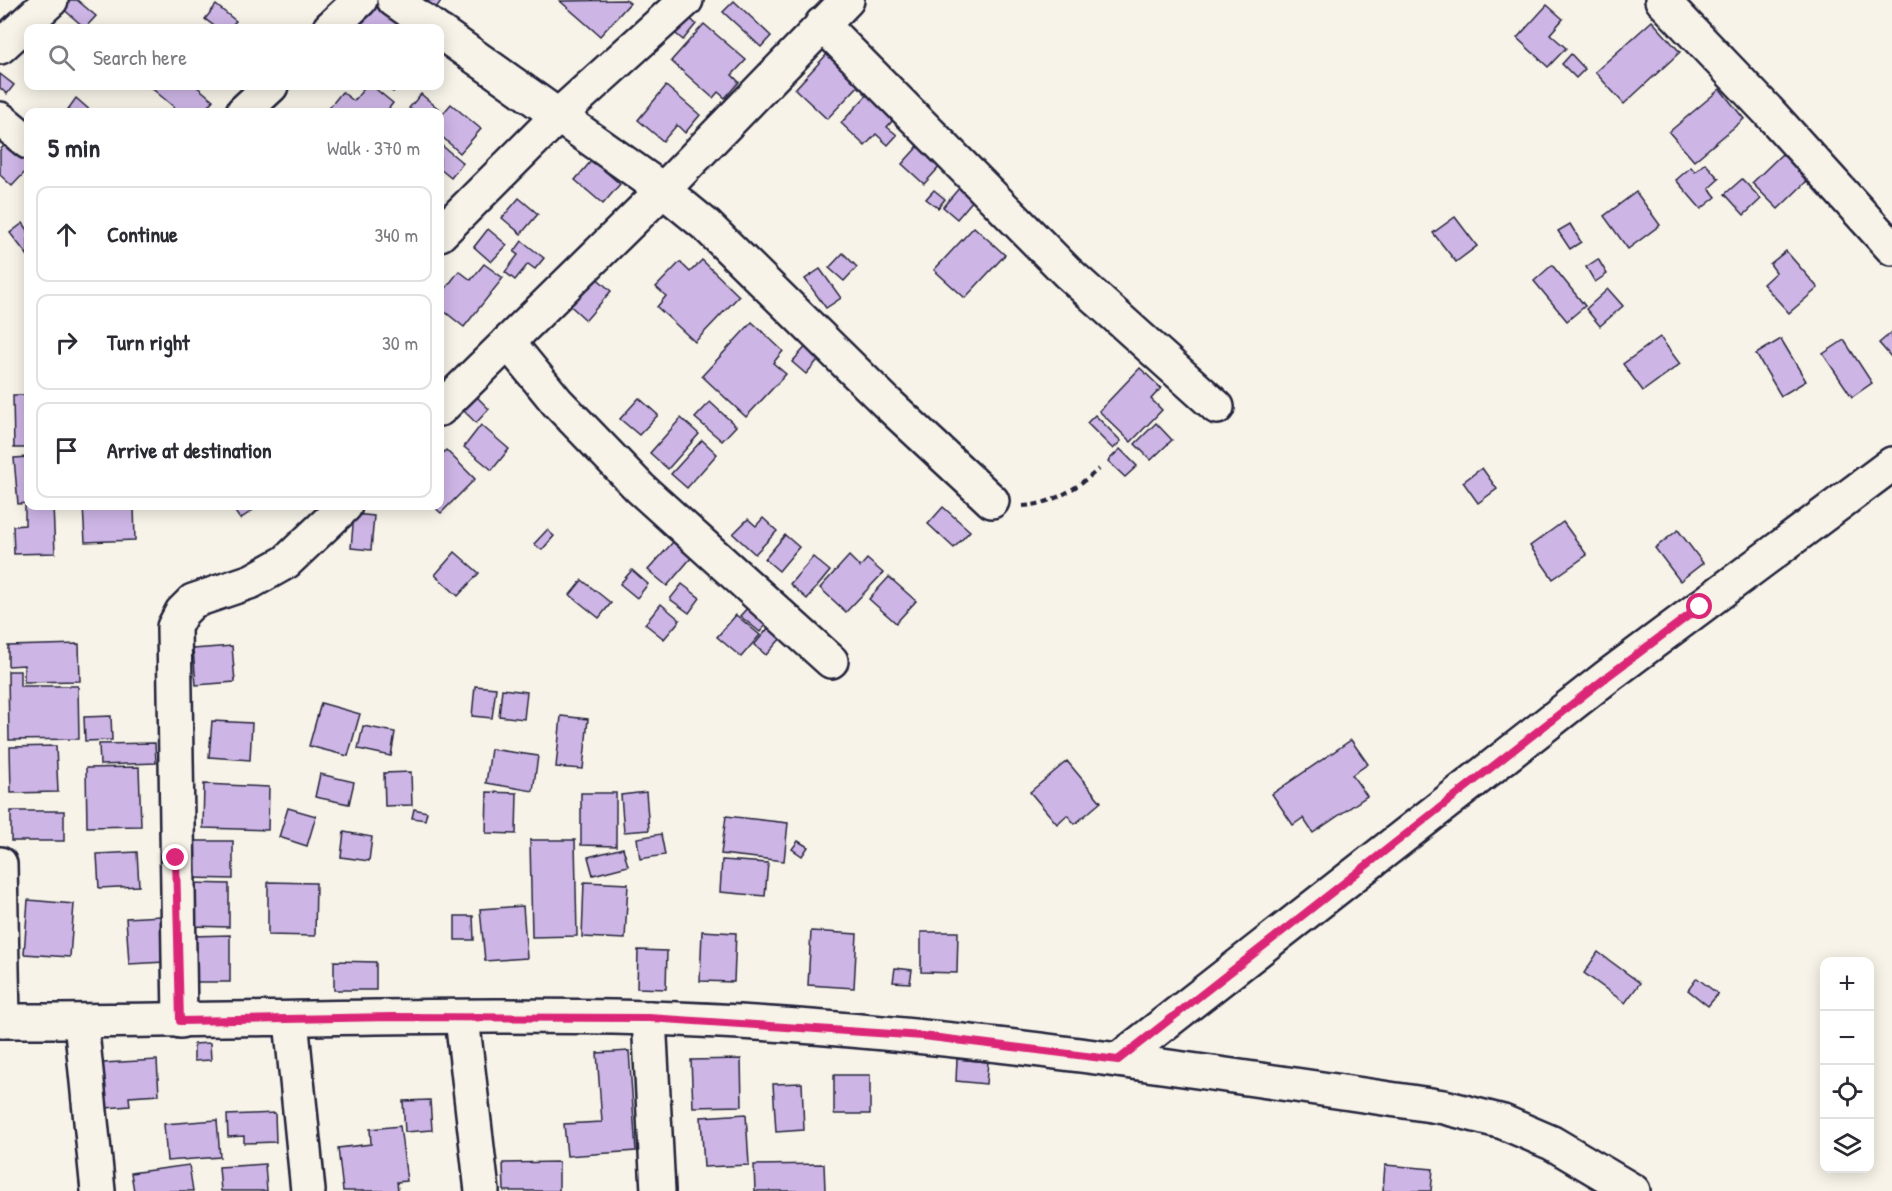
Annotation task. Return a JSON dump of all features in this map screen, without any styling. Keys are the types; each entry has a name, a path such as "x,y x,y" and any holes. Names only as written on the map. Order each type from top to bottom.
{"street":[{"path":"25,24 51,0"},
{"path":"334,24 360,0"},
{"path":"394,0 428,24"},
{"path":"444,230 558,116 686,0"},
{"path":"444,405 663,190 822,24 848,0"},
{"path":"1662,0 1767,110 1892,248"},
{"path":"822,24 1067,272 1217,407"},
{"path":"0,47 24,25"},
{"path":"444,35 663,190 707,226 886,402 993,501"},
{"path":"247,108 267,90"},
{"path":"0,119 24,139"},
{"path":"508,342 557,402 640,488 831,661"},
{"path":"1118,1060 1608,676 1892,464"},
{"path":"180,1021 174,627 182,612 193,601 252,581 286,562 341,510"},
{"path":"0,864 2,1021 649,1018 923,1036 1118,1060 1444,1107 1503,1122 1542,1139 1633,1191"},
{"path":"462,1018 482,1191"},
{"path":"649,1018 658,1191"},
{"path":"291,1020 308,1191"},
{"path":"81,1022 98,1191"}],"path":[{"path":"993,501 1023,506 1038,505 1062,496 1100,469"}],"building":[{"path":"67,0 77,0 96,16 89,24 80,24 61,7"},
{"path":"421,0 442,0 435,9"},
{"path":"626,0 630,3 600,36 560,1"},
{"path":"734,1 771,36 761,47 723,12"},
{"path":"380,2 406,24 360,24"},
{"path":"216,5 236,21 233,24 212,24 205,19"},
{"path":"1547,5 1563,19 1550,34 1566,48 1548,67 1517,38"},
{"path":"683,12 696,24 683,40 669,28"},
{"path":"1652,21 1680,52 1624,104 1595,72"},
{"path":"704,24 746,60 732,75 739,82 725,98 718,92 713,98 671,61"},
{"path":"828,53 861,83 827,119 795,89"},
{"path":"1571,54 1585,69 1576,78 1562,64"},
{"path":"0,74 14,85 7,94 0,88"},
{"path":"666,86 700,115 685,133 677,125 663,141 638,120"},
{"path":"1720,89 1744,119 1694,161 1669,132"},
{"path":"154,90 201,90 213,100 206,108 174,107"},
{"path":"363,90 377,90 393,103 389,108 329,108 342,92 354,101"},
{"path":"421,94 438,108 409,108"},
{"path":"867,95 894,119 887,127 897,135 888,145 876,134 865,146 841,123"},
{"path":"76,98 87,108 69,108"},
{"path":"451,104 481,129 460,153 444,139 444,112"},
{"path":"13,136 24,147 24,173 12,186 0,175 0,150"},
{"path":"921,143 943,163 924,184 902,164"},
{"path":"444,147 463,163 451,178 444,172"},
{"path":"1782,154 1808,180 1778,209 1752,183"},
{"path":"592,160 620,184 603,204 575,180"},
{"path":"1705,163 1719,179 1709,188 1716,197 1701,209 1676,180 1691,167 1695,172"},
{"path":"1742,179 1761,199 1744,215 1725,194"},
{"path":"960,187 974,199 957,219 943,207"},
{"path":"934,190 945,199 938,208 926,199"},
{"path":"1636,192 1660,225 1628,249 1604,216"},
{"path":"519,198 538,214 521,234 502,218"},
{"path":"1455,217 1477,246 1456,262 1433,233"},
{"path":"23,223 24,251 10,233"},
{"path":"1570,224 1581,242 1570,249 1558,231"},
{"path":"974,227 1005,255 965,298 934,270"},
{"path":"488,229 507,245 491,262 474,247"},
{"path":"522,241 544,258 535,269 528,264 515,280 505,272 518,255 514,252"},
{"path":"1786,251 1818,288 1789,313 1763,284 1776,272 1770,264"},
{"path":"843,253 857,267 844,281 829,268"},
{"path":"1598,259 1607,274 1595,282 1586,267"},
{"path":"702,260 739,296 695,342 657,307 666,296 656,287 680,262 690,272"},
{"path":"484,264 503,278 464,327 444,311 444,291 459,271 471,280"},
{"path":"1552,265 1585,306 1567,321 1534,281"},
{"path":"820,269 841,298 826,308 805,279"},
{"path":"590,272 611,291 586,320 564,300"},
{"path":"1608,289 1623,306 1600,326 1586,309"},
{"path":"752,322 783,351 773,363 786,374 746,417 702,376"},
{"path":"1892,332 1892,358 1879,343"},
{"path":"1660,337 1680,364 1643,391 1623,364"},
{"path":"1781,339 1806,381 1781,396 1756,354"},
{"path":"1844,340 1872,383 1852,397 1823,354"},
{"path":"810,342 823,354 806,374 792,362"},
{"path":"1140,368 1161,388 1151,399 1162,410 1131,442 1099,411"},
{"path":"466,386 489,409 476,423 453,400"},
{"path":"13,395 24,395 24,448 14,448"},
{"path":"639,398 658,415 639,435 620,419"},
{"path":"710,402 736,426 722,441 695,418"},
{"path":"1095,415 1121,441 1113,449 1087,423"},
{"path":"681,418 699,434 668,469 650,453"},
{"path":"1156,423 1172,440 1151,460 1135,444"},
{"path":"481,425 509,449 492,470 464,447"},
{"path":"702,440 717,454 687,488 671,474"},
{"path":"1120,449 1137,466 1125,477 1108,461"},
{"path":"446,450 475,479 444,510 444,452"},
{"path":"24,457 24,503 18,504 14,458"},
{"path":"1482,468 1497,489 1478,503 1463,482"},
{"path":"943,507 970,531 954,548 928,524"},
{"path":"25,510 53,510 55,553 14,554 13,526 25,525"},
{"path":"83,510 134,510 135,540 85,542"},
{"path":"234,510 253,510 240,519"},
{"path":"354,514 374,516 371,550 351,548"},
{"path":"763,518 777,531 755,554 733,534 748,519 756,526"},
{"path":"1563,522 1587,555 1553,579 1530,546"},
{"path":"547,530 554,536 542,550 534,544"},
{"path":"1678,530 1703,563 1680,581 1655,548"},
{"path":"785,535 799,547 779,571 765,559"},
{"path":"673,542 691,558 667,586 648,570"},
{"path":"455,552 479,573 458,596 435,575"},
{"path":"849,556 860,567 867,559 883,573 846,612 820,588"},
{"path":"813,557 830,571 807,599 790,584"},
{"path":"632,570 648,584 637,598 620,584"},
{"path":"889,577 916,601 896,623 869,599"},
{"path":"582,580 611,603 599,618 570,595"},
{"path":"682,584 700,598 689,613 670,599"},
{"path":"661,604 680,620 664,639 645,624"},
{"path":"750,605 769,621 760,632 740,616"},
{"path":"736,615 760,635 741,657 717,637"},
{"path":"770,626 782,637 766,655 754,645"},
{"path":"79,644 80,681 24,682 24,665 8,666 8,646"},
{"path":"232,646 235,682 196,685 193,649"},
{"path":"8,671 20,671 20,686 78,686 79,739 9,740"},
{"path":"475,686 496,688 492,718 472,716"},
{"path":"502,689 527,692 524,719 499,716"},
{"path":"321,703 360,714 348,756 309,746"},
{"path":"111,716 112,740 85,741 84,717"},
{"path":"561,716 588,719 583,769 556,767"},
{"path":"212,721 252,723 250,760 209,757"},
{"path":"363,726 395,732 391,756 358,749"},
{"path":"1351,740 1368,764 1352,775 1367,796 1313,833 1303,818 1293,825 1272,794"},
{"path":"155,743 156,763 100,765 99,744"},
{"path":"56,746 58,792 11,793 10,747"},
{"path":"491,749 538,756 533,791 486,783"},
{"path":"1067,761 1101,802 1075,824 1067,815 1057,824 1030,792"},
{"path":"139,767 141,826 87,827 86,768"},
{"path":"411,772 412,805 385,806 384,773"},
{"path":"320,774 354,782 349,804 315,797"},
{"path":"204,784 269,787 268,830 203,828"},
{"path":"487,792 517,793 516,834 486,833"},
{"path":"646,792 649,830 624,832 621,795"},
{"path":"581,793 616,793 616,846 581,845"},
{"path":"288,808 316,816 307,846 279,837"},
{"path":"414,809 427,812 425,820 412,818"},
{"path":"11,811 64,811 64,841 11,841"},
{"path":"726,816 788,823 784,861 721,854"},
{"path":"344,832 372,837 369,861 341,857"},
{"path":"661,834 665,855 640,859 637,838"},
{"path":"530,840 575,840 577,936 532,937"},
{"path":"191,841 233,841 233,879 191,878"},
{"path":"798,841 808,847 802,856 792,849"},
{"path":"623,848 628,866 593,875 588,857"},
{"path":"137,852 139,886 99,888 97,854"},
{"path":"722,860 768,863 765,896 720,892"},
{"path":"268,882 316,883 315,936 268,935"},
{"path":"584,882 628,884 625,939 582,937"},
{"path":"191,883 229,884 229,927 191,926"},
{"path":"28,900 74,904 70,957 24,954"},
{"path":"523,906 527,958 485,961 480,909"},
{"path":"161,916 165,962 129,964 126,918"},
{"path":"455,916 473,916 474,940 455,940"},
{"path":"702,931 736,933 734,982 700,981"},
{"path":"811,931 857,934 854,988 808,985"},
{"path":"921,932 958,932 957,973 921,972"},
{"path":"230,935 230,982 193,982 192,936"},
{"path":"638,950 667,951 666,989 637,988"},
{"path":"1598,952 1640,983 1625,1003 1584,973"},
{"path":"334,961 376,962 376,990 334,990"},
{"path":"895,968 912,970 910,983 893,982"},
{"path":"1697,978 1718,994 1708,1006 1688,990"},
{"path":"210,1043 211,1060 194,1061 194,1044"},
{"path":"629,1051 636,1151 567,1156 564,1124 602,1122 597,1053"},
{"path":"741,1059 742,1106 693,1107 691,1060"},
{"path":"957,1059 988,1062 986,1084 956,1081"},
{"path":"157,1060 159,1095 129,1097 130,1106 106,1108 103,1063"},
{"path":"834,1075 870,1075 870,1114 834,1114"},
{"path":"802,1083 804,1130 776,1132 773,1084"},
{"path":"430,1100 432,1130 405,1132 403,1101"},
{"path":"275,1113 276,1142 244,1143 244,1136 228,1137 227,1115"},
{"path":"746,1114 749,1165 704,1167 701,1117"},
{"path":"217,1120 220,1157 167,1161 164,1124"},
{"path":"400,1126 407,1181 397,1182 398,1191 343,1191 338,1148 371,1144 370,1129"},
{"path":"559,1162 559,1191 504,1191 503,1163"},
{"path":"265,1164 267,1191 221,1191 219,1167"},
{"path":"824,1164 825,1191 755,1191 754,1165"},
{"path":"189,1165 193,1191 134,1191 131,1173"},
{"path":"1385,1165 1433,1169 1431,1191 1383,1191"}],"route":[{"path":"176,858 180,1021 392,1017 649,1018 923,1036 1118,1060 1608,676 1700,607"}]}
